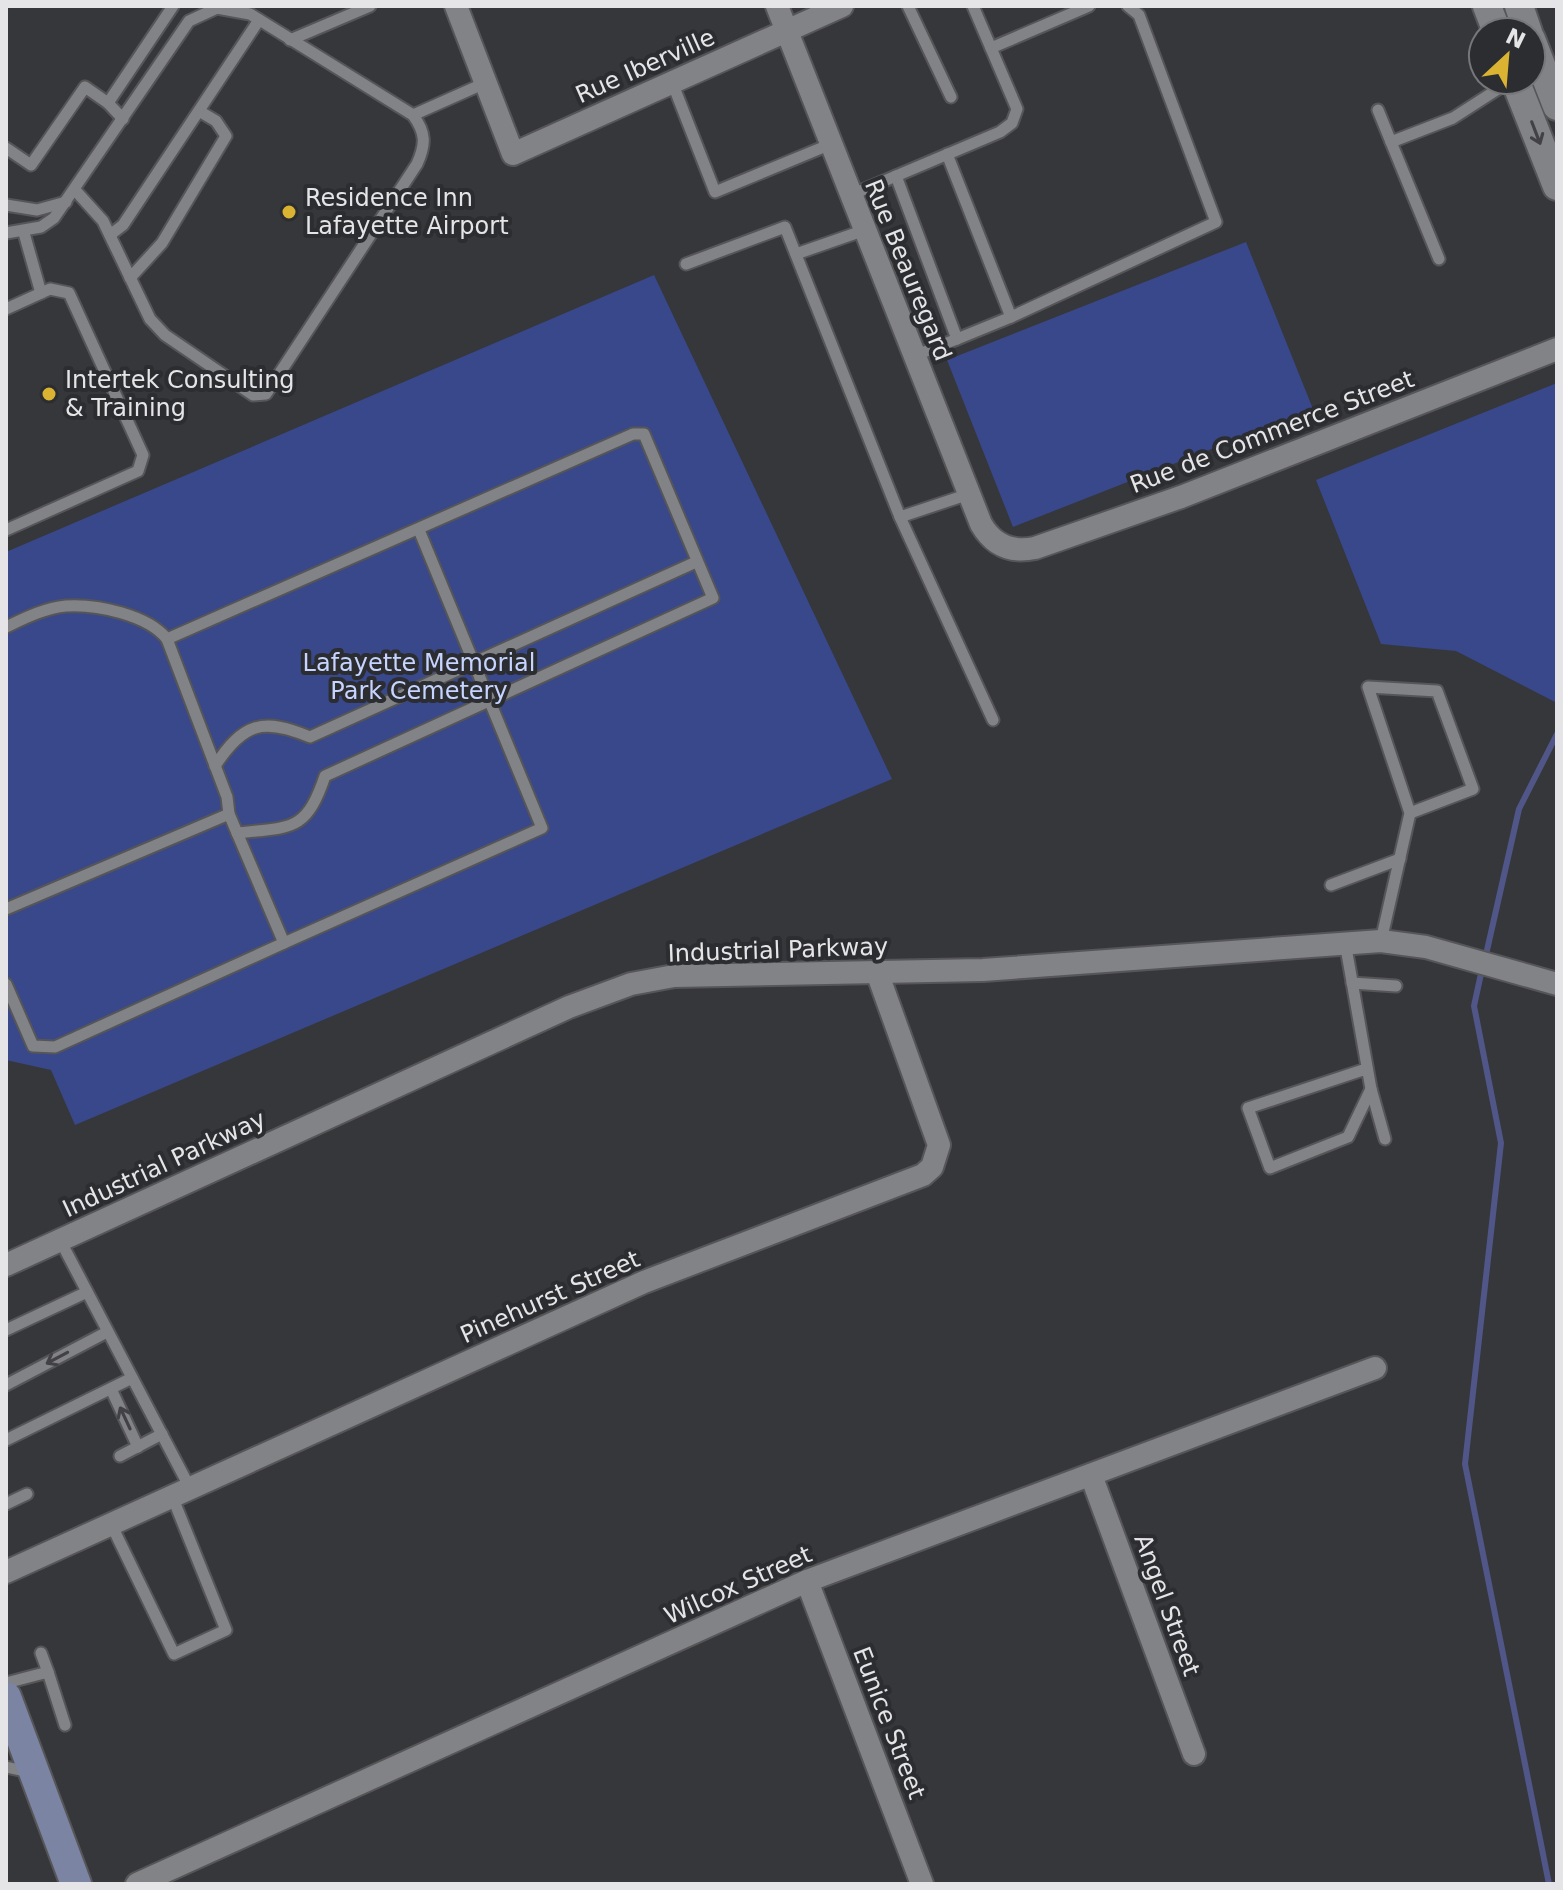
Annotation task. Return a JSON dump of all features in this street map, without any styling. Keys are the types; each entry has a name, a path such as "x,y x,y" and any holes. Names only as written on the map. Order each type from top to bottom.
{"main road":[{"path":"6,1697 20,1770 76,1884"}],"street":[{"path":"456,6 485,83"},
{"name":"Rue Beauregard","path":"777,6 969,494 986,533 1002,546"},
{"name":"Rue Iberville","path":"485,83 513,154 842,6"},
{"path":"1547,88 1557,106"},
{"path":"1520,96 1557,186"},
{"name":"Rue de Commerce Street","path":"1002,546 1013,550 1035,548 1181,497 1557,349"},
{"name":"Industrial Parkway","path":"6,1265 601,994 631,984 695,973 877,972 1078,965 1345,941 1381,941 1426,947 1551,983"},
{"name":"Pinehurst Street","path":"6,1572 644,1282 923,1175 932,1167 939,1145 877,972"},
{"name":"Wilcox Street","path":"137,1884 807,1581 1375,1368"},
{"name":"Angel Street","path":"1091,1475 1194,1754"},
{"name":"Eunice Street","path":"807,1581 922,1884"}],"lane":[{"path":"108,103 173,6"},
{"path":"290,40 370,6"},
{"path":"908,6 951,97"},
{"path":"851,195 1012,123 1017,109 973,6"},
{"path":"991,48 1089,6"},
{"path":"914,356 1011,317 1216,222 1139,15 1128,6"},
{"path":"6,233 24,233 41,227 66,202 189,21 217,8 234,9 259,20 413,115 424,130 424,147 417,164 266,394 253,395 165,335 150,319 103,221 75,190"},
{"path":"110,235 123,225 259,20"},
{"path":"672,82 715,192 831,144"},
{"path":"413,115 485,83"},
{"path":"6,148 31,165 85,87 108,103 123,119"},
{"path":"1391,142 1453,118 1488,96"},
{"path":"1378,110 1439,259"},
{"path":"130,278 162,243 226,136 216,121 199,111"},
{"path":"947,154 1011,317"},
{"path":"896,176 957,339"},
{"path":"6,205 37,210 66,202"},
{"path":"686,264 785,227 900,517 993,720"},
{"path":"796,254 865,230"},
{"path":"24,233 41,293"},
{"path":"6,309 41,293 61,289 69,293 143,455 138,471 6,530"},
{"path":"167,639 633,434 644,434 713,598 325,776 313,810 295,825 237,833"},
{"path":"900,517 969,494"},
{"path":"6,984 33,1046 55,1047 542,828 419,530"},
{"path":"215,766 230,743 256,726 282,725 310,737 696,562"},
{"path":"6,627 38,613 67,606 106,611 156,626 167,639 215,766 229,814 284,943"},
{"path":"1381,941 1410,813 1368,687 1437,691 1473,789 1410,813"},
{"path":"6,909 229,814"},
{"path":"1331,885 1400,859"},
{"path":"1345,941 1366,1069 1385,1139"},
{"path":"1352,983 1396,986"},
{"path":"1366,1069 1248,1108 1270,1168 1348,1137 1371,1089"},
{"path":"60,1240 162,1434 226,1630 174,1654 111,1524"},
{"path":"6,1330 87,1292"},
{"path":"6,1385 107,1332"},
{"path":"6,1440 132,1378"},
{"path":"111,1389 138,1447"},
{"path":"120,1456 162,1434"},
{"path":"7,1500 27,1494"},
{"path":"41,1653 65,1725"},
{"path":"6,1683 48,1672"}],"green space":[{"path":"1246,242 1313,409 1013,527 947,360"},
{"name":"Lafayette Memorial Park Cemetery","path":"654,275 892,779 75,1125 51,1070 6,1060 6,552"},
{"path":"1557,383 1557,703 1456,651 1381,644 1316,480"}],"waterway":[{"path":"1485,959 1519,809 1557,734"},
{"path":"1482,969 1474,1006 1501,1143 1465,1464 1549,1884"}],"place":[{"name":"Residence Inn Lafayette Airport","path":"289,212"},
{"name":"Intertek Consulting & Training","path":"49,394"}]}
